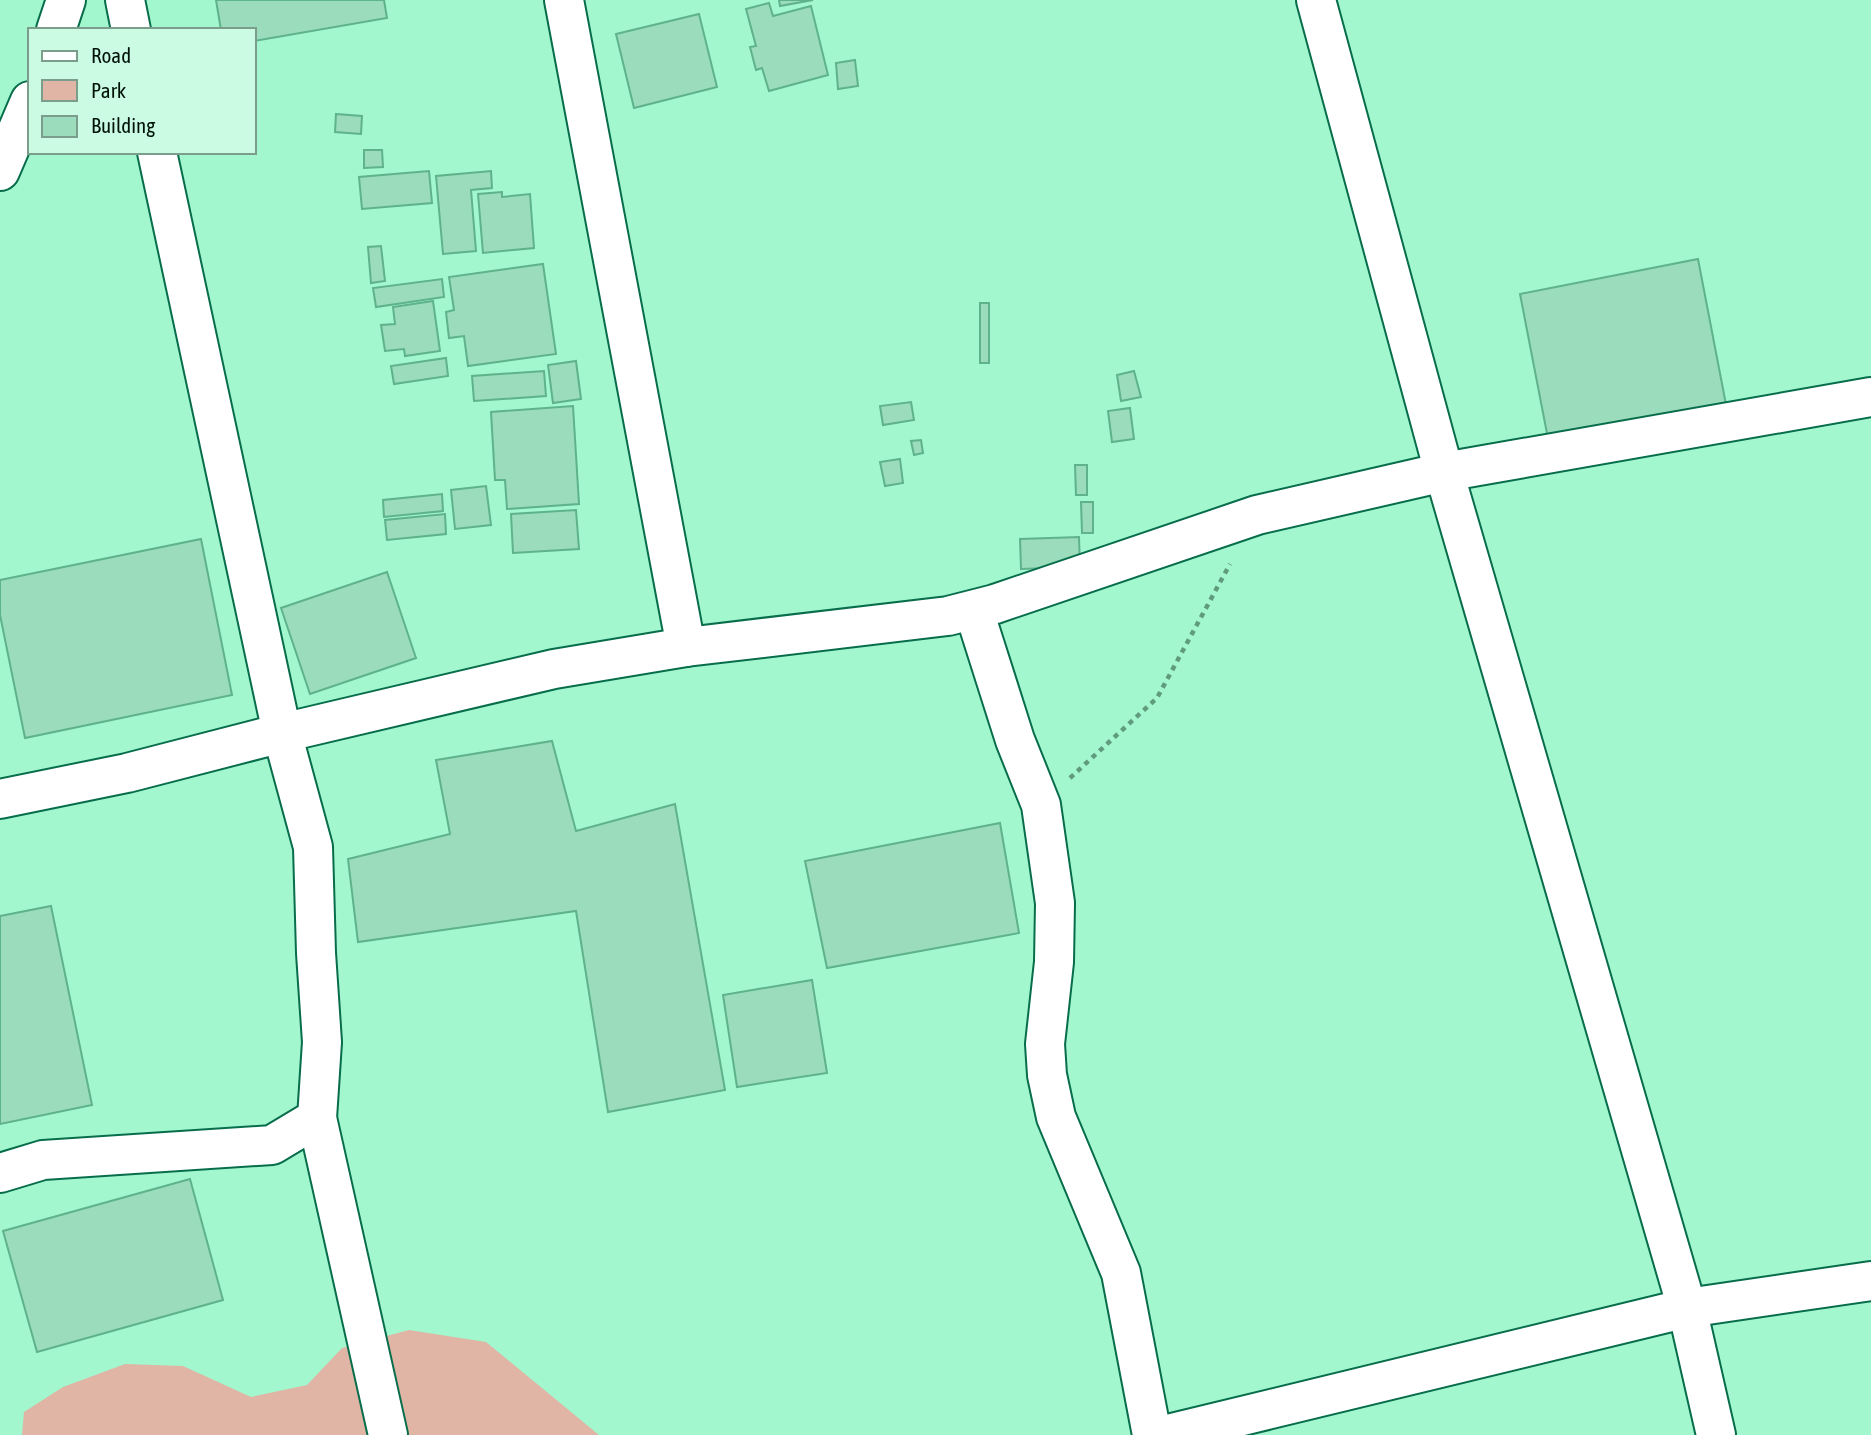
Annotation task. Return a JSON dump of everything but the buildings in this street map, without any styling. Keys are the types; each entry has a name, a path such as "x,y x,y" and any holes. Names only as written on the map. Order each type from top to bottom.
{"street":[{"path":"56,28 66,0"},
{"path":"125,0 131,28"},
{"path":"564,0 686,647"},
{"path":"1316,0 1444,472 1687,1308 1716,1435"},
{"path":"0,172 28,105"},
{"path":"158,154 282,733 313,847 322,1042 317,1118 388,1435"},
{"path":"0,799 127,773 282,733 554,669 686,647 974,611 1257,515 1444,472 1871,397"},
{"path":"974,611 1014,740 1041,805 1055,903 1054,962 1045,1044 1047,1075 1056,1117 1121,1273 1152,1435"},
{"path":"0,1173 43,1160 272,1145 317,1118"},
{"path":"1164,1435 1687,1308 1871,1281"}],"path":[{"path":"1041,805 1157,698 1231,564"}],"green space":[{"path":"409,1330 486,1342 599,1435 22,1435 24,1412 63,1387 125,1364 183,1366 251,1397 307,1385 342,1348"}]}
